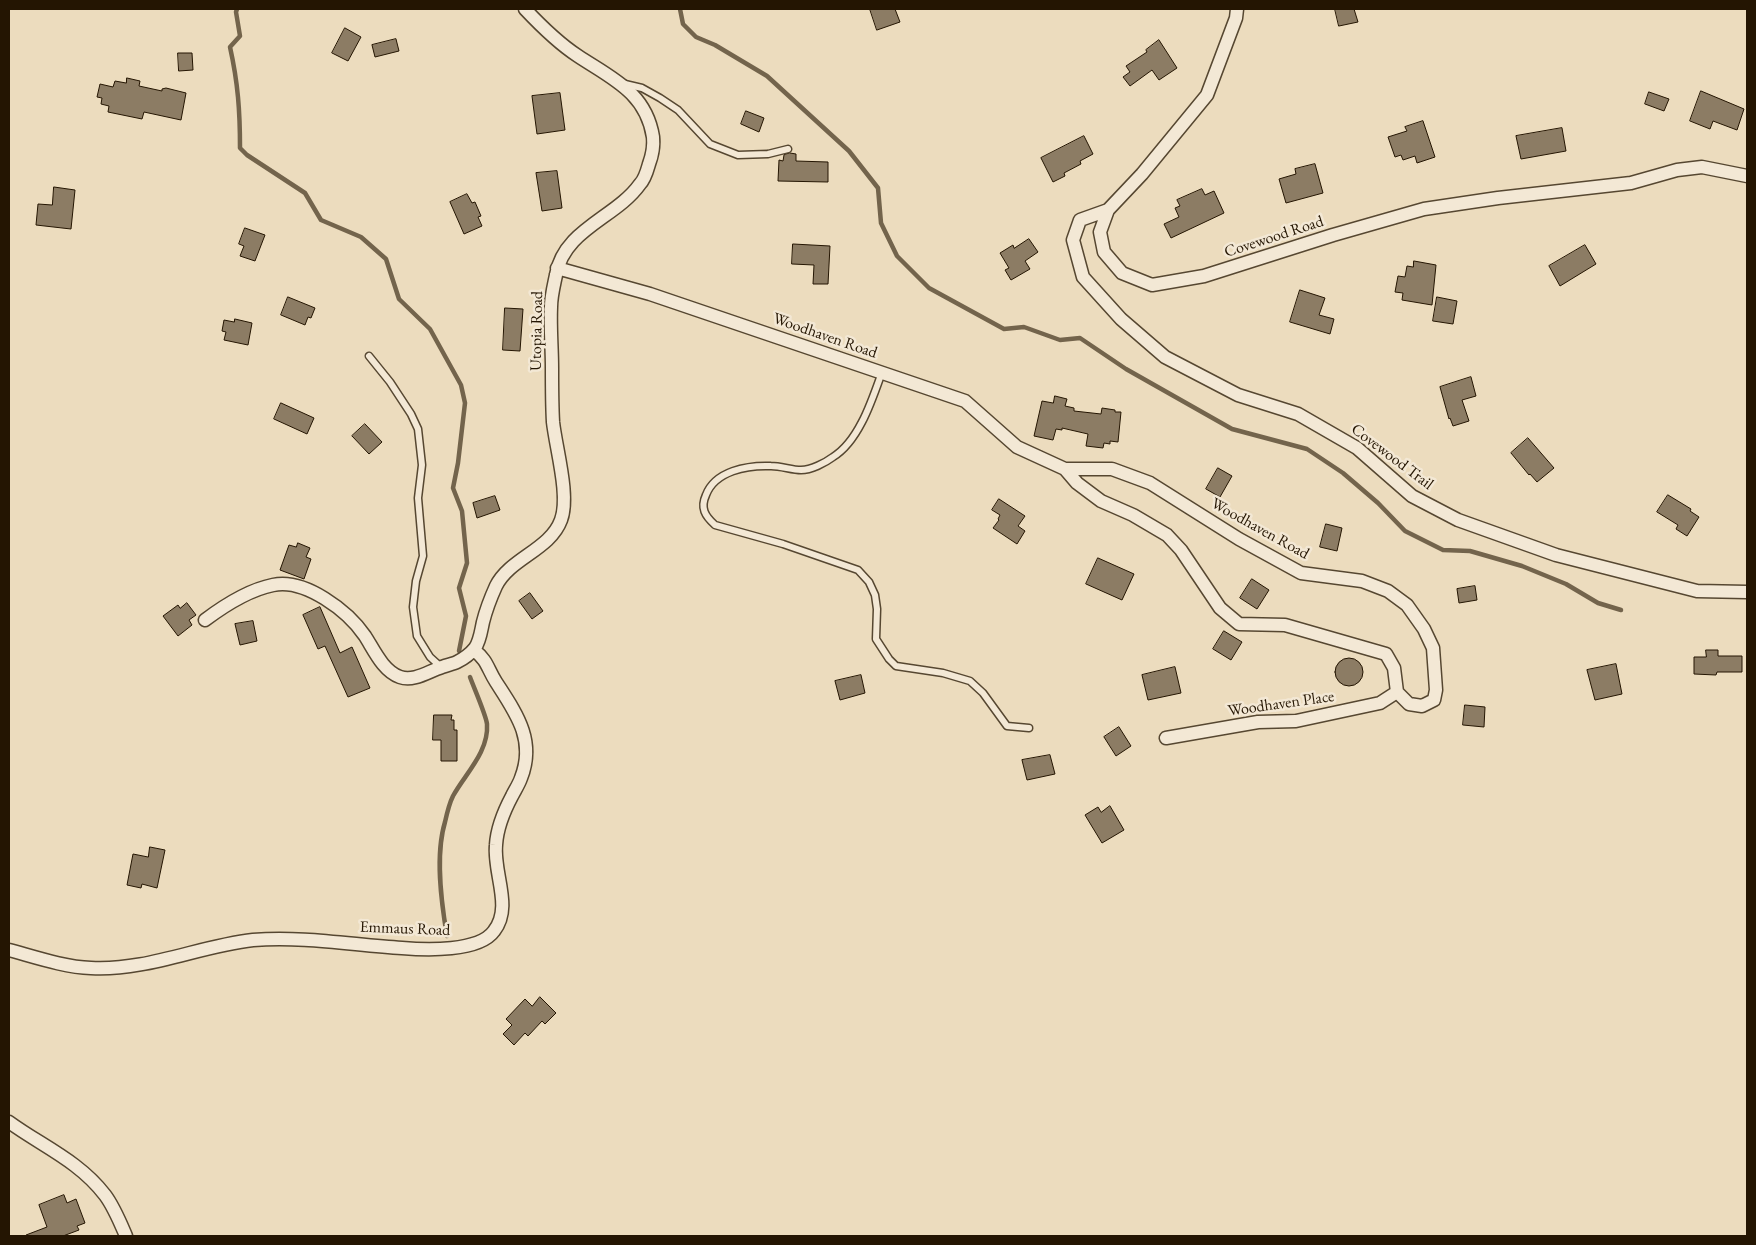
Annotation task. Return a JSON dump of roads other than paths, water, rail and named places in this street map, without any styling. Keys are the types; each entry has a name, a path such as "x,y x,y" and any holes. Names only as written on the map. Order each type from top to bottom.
{"street":[{"name":"Utopia Road","path":"474,650 497,584 509,570 547,540 556,530 562,519 564,502 553,421 551,306 557,268 564,253 575,239 631,196 642,182 653,150 653,139 649,122 643,108 619,82 562,44 525,9"},
{"name":"Covewood Road","path":"1237,9 1236,18 1207,95 1142,174 1108,210 1100,232 1104,252 1122,273 1152,285 1204,276 1333,235 1424,209 1498,198 1631,183 1677,170 1702,167 1747,176"},
{"name":"Covewood Trail","path":"1108,210 1080,220 1073,240 1083,277 1121,319 1165,356 1238,395 1298,414 1307,419 1357,448 1412,496 1458,520 1556,555 1697,591 1747,592"},
{"name":"Woodhaven Road","path":"557,268 650,294 965,401 1017,447 1065,469 1112,469 1150,483 1238,539 1301,573 1362,581 1388,591 1407,605 1424,629 1433,648 1436,690 1434,700 1422,706 1409,704 1397,692 1394,668 1386,654 1285,625 1239,624 1220,608 1181,550 1167,536 1133,515 1101,501 1077,483 1065,469"},
{"path":"204,620 237,599 257,591 275,584 293,585 332,602 355,623 387,668 397,676 407,678 418,676 456,662 474,650"},
{"name":"Emmaus Road","path":"9,950 79,967 92,968 130,966 217,946 257,940 328,941 412,949 451,948 482,941 494,933 502,919 503,906 496,866 496,846 503,815 521,778 526,762 526,748 524,729 513,708 494,679 484,658 474,650"},
{"name":"Woodhaven Place","path":"1166,738 1258,722 1296,721 1380,703 1397,692"},
{"path":"9,1122 67,1159 89,1177 106,1195 126,1236"}],"lane":[{"path":"619,82 642,88 678,110 693,129 710,144 738,154 768,154 788,149"},
{"path":"369,356 395,390 411,414 418,429 422,465 418,498 423,556 416,582 413,607 417,636 430,657 441,667"},
{"path":"882,372 864,418 848,444 835,456 822,464 802,470 770,465 752,467 726,474 711,483 703,500 703,509 706,517 715,525 783,544 858,570 869,582 875,595 877,609 876,639 882,650 896,666 944,673 970,680 1007,726 1029,728"}],"waterway":[{"path":"237,9 240,36 230,47 238,97 240,148 247,155 305,193 321,220 361,237 386,259 399,299 430,329 461,385 465,403 453,488 462,511 467,563 459,588 466,616 459,651"},
{"path":"680,9 683,24 696,37 715,45 767,76 849,151 878,188 881,223 897,256 929,288 1004,329 1024,327 1060,340 1080,338 1126,369 1232,429 1307,449 1343,473 1378,503 1405,531 1443,550 1470,551 1522,566 1566,584 1598,603 1621,610"},
{"path":"447,936 440,878 442,835 452,799 480,753 487,734 486,720 470,677"}]}
